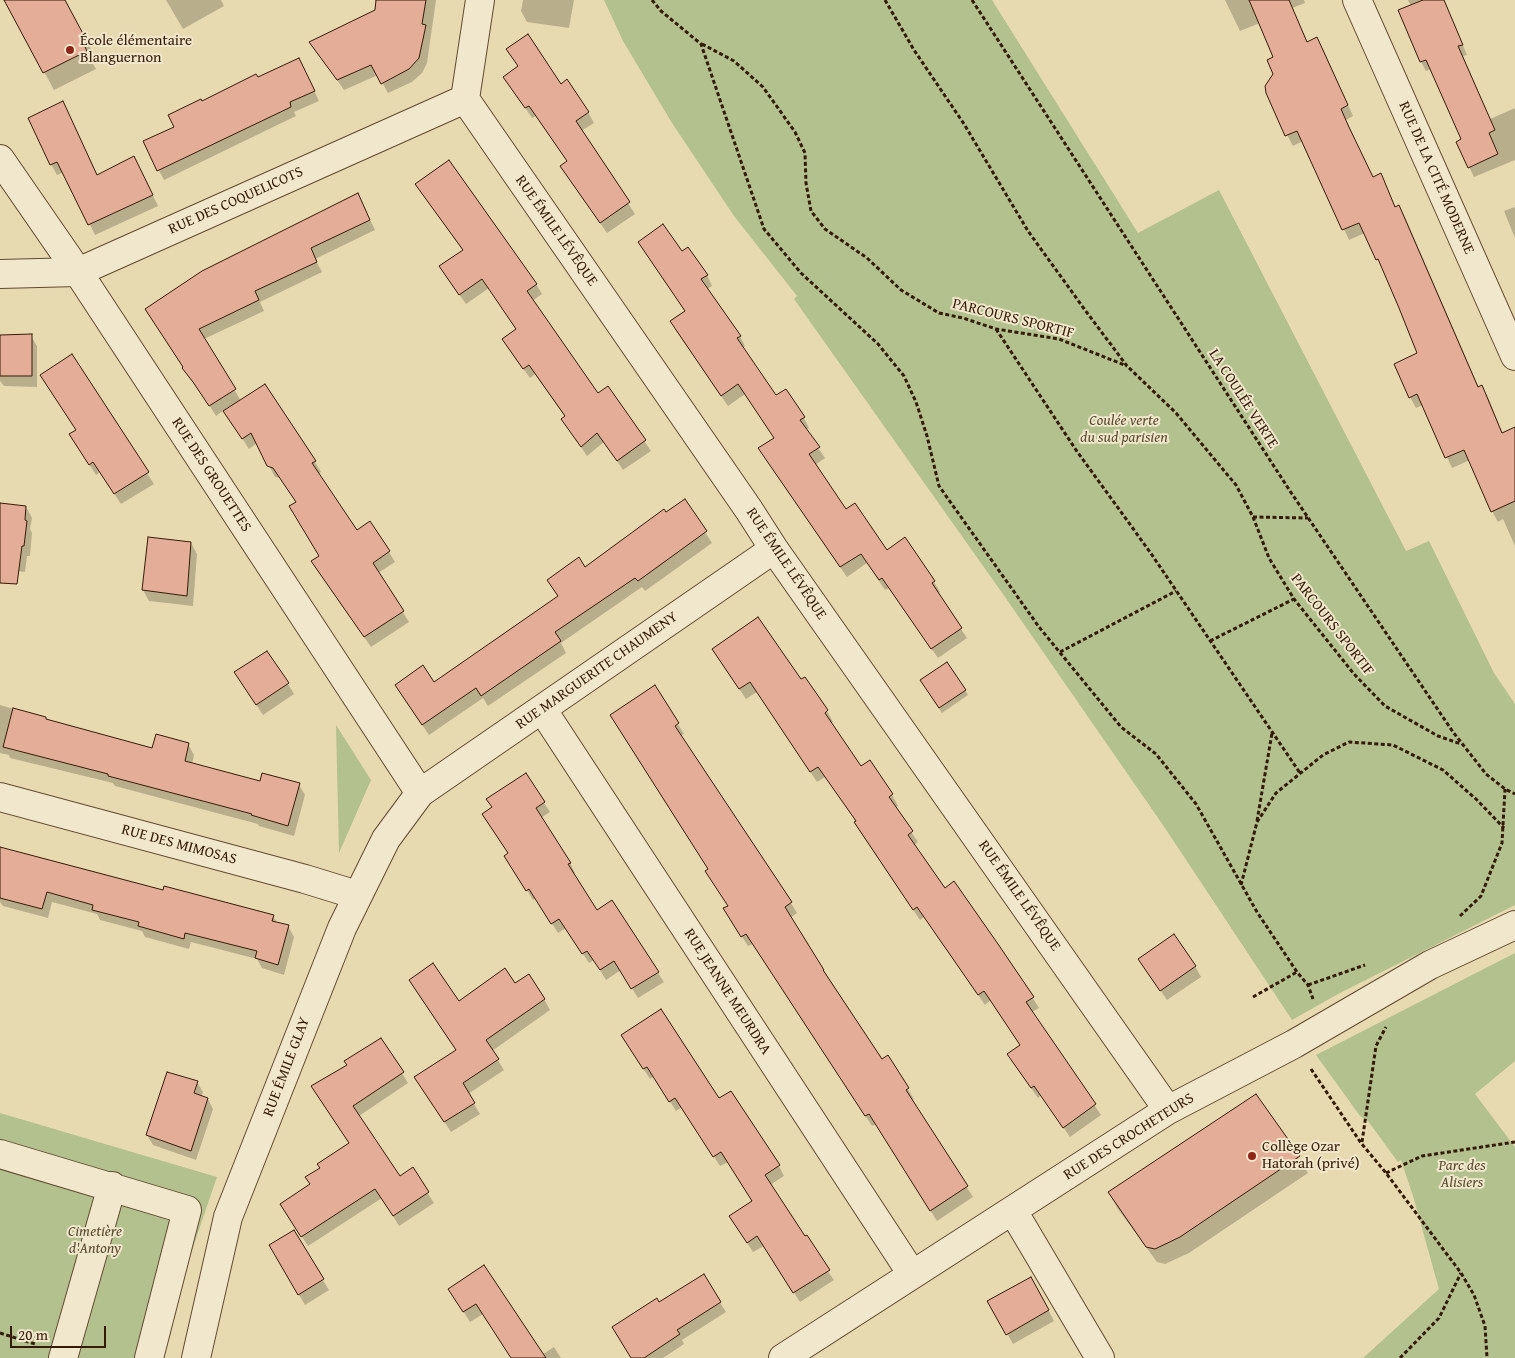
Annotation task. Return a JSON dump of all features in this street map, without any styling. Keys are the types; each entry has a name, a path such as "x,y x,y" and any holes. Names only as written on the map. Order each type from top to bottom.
{"street":[{"path":"465,99 480,0"},
{"name":"RUE DE LA CITÉ MODERNE","path":"1357,0 1515,356"},
{"name":"RUE DES COQUELICOTS","path":"0,274 78,272 465,99"},
{"name":"RUE ÉMILE LÉVÊQUE","path":"465,99 774,549 1168,1110"},
{"name":"RUE DES GROUETTES","path":"0,159 78,272 420,793"},
{"name":"RUE MARGUERITE CHAUMENY","path":"420,793 774,549"},
{"name":"RUE JEANNE MEURDRA","path":"542,709 912,1274"},
{"name":"RUE ÉMILE GLAY","path":"196,1358 228,1217 342,928 386,839 420,793"},
{"name":"RUE DES MIMOSAS","path":"0,797 305,879 357,895"},
{"name":"RUE DES CROCHETEURS","path":"783,1358 1168,1110 1294,1044 1430,965 1515,925"},
{"path":"0,1154 187,1210 149,1358"},
{"path":"63,1358 112,1186"},
{"path":"1013,1211 1100,1358"}],"path":[{"name":"PARCOURS SPORTIF","path":"652,0 661,11 702,44 734,60 763,87 795,132 805,153 806,183 811,211 825,229 867,258 901,290 938,313 963,318 996,329 1059,339 1127,366"},
{"name":"PARCOURS SPORTIF","path":"885,0 914,50 964,124 1028,231 1127,366 1176,413 1236,485 1253,517 1269,558 1294,599 1354,674 1385,706 1438,736 1462,744"},
{"name":"LA COULÉE VERTE","path":"972,0 1308,518 1462,744 1486,774 1505,789 1515,794"},
{"path":"702,44 764,229 801,273 878,344 904,376 916,402 927,436 939,486 1039,627 1121,727 1156,754 1196,804 1241,885 1297,972 1308,985 1322,1027"},
{"path":"996,329 1076,450 1176,591 1300,773"},
{"path":"1253,517 1308,518"},
{"path":"1060,652 1176,591"},
{"path":"1210,641 1294,599"},
{"path":"1241,885 1257,822 1272,733"},
{"path":"1257,822 1276,793 1323,755 1349,742 1393,745 1443,770 1477,800 1504,828"},
{"path":"1456,919 1481,896 1502,843 1505,789"},
{"path":"1308,985 1369,964"},
{"path":"1253,998 1297,972"},
{"path":"1362,1143 1376,1046 1390,1022"},
{"path":"1294,1044 1362,1143 1461,1273 1474,1295 1486,1326 1487,1358"},
{"path":"1386,1173 1422,1156 1515,1142"},
{"path":"1400,1358 1438,1318 1461,1273"}],"green space":[{"name":"Coulée verte du sud parisien","path":"604,0 992,0 1138,233 1219,190 1406,551 1429,541 1494,673 1515,704 1515,905 1338,994 1292,1020 1165,828 1005,597 794,299 797,296 734,216 672,123 623,41"},
{"path":"336,725 371,780 339,853"},
{"name":"Parc des Alisiers","path":"1515,953 1515,1061 1475,1094 1515,1147 1515,1358 1363,1358 1439,1289 1401,1160 1398,1162 1368,1121 1360,1116 1316,1055"},
{"name":"Cimetière d'Antony","path":"0,1113 217,1177 190,1256 164,1358 0,1358"}],"building":[{"path":"4,0 65,0 88,43 84,45 87,51 43,73"},
{"path":"376,0 426,0 422,24 426,25 419,58 409,69 381,84 371,65 337,80 309,42 375,10"},
{"path":"1249,0 1289,0 1307,42 1317,37 1348,105 1341,109 1348,125 1373,177 1381,173 1395,207 1399,205 1478,387 1482,385 1502,433 1515,427 1515,501 1491,512 1464,450 1445,458 1417,394 1409,398 1394,364 1417,353 1399,308 1378,259 1376,260 1359,223 1342,230 1297,131 1285,136 1266,93 1265,86 1273,74 1267,60 1273,57"},
{"path":"1423,0 1444,0 1463,45 1458,46 1495,130 1489,133 1498,154 1468,168 1456,142 1461,139 1426,60 1420,62 1398,10"},
{"path":"528,34 561,84 567,79 589,112 576,121 630,202 600,223 560,166 567,161 529,106 525,108 503,77 518,66 506,49"},
{"path":"299,58 315,91 290,102 291,107 157,171 143,141 174,127 168,115 201,99 202,101 256,74 258,77"},
{"path":"63,101 97,175 134,156 153,195 88,225 57,162 50,165 28,118"},
{"path":"449,160 537,284 527,291 598,393 608,386 646,440 617,461 597,433 581,447 561,419 565,416 529,365 523,369 502,339 516,329 482,279 459,295 439,266 463,250 415,184"},
{"path":"358,193 370,220 311,248 317,262 255,291 259,300 199,329 236,389 209,406 182,368 145,309 202,271"},
{"path":"663,224 682,251 688,247 708,275 701,279 741,336 737,338 776,395 786,389 805,417 800,420 820,447 809,454 846,509 855,503 887,550 905,537 935,581 932,583 962,628 931,649 882,578 879,580 861,554 840,567 758,448 774,438 738,384 721,396 670,321 685,311 638,242"},
{"path":"32,334 32,376 0,376 0,335"},
{"path":"72,354 149,472 114,494 93,462 89,465 69,434 76,430 40,375"},
{"path":"265,384 316,461 312,463 357,530 370,521 390,551 373,563 404,611 364,637 311,561 319,556 289,506 296,502 273,468 267,466 251,433 242,439 223,411"},
{"path":"685,499 707,531 638,581 635,578 555,632 561,641 481,696 476,688 422,725 395,685 423,665 434,682 558,596 547,580 579,557 585,567 664,509 666,512"},
{"path":"0,503 26,506 25,520 27,521 17,584 0,583"},
{"path":"148,537 191,542 187,596 142,590"},
{"path":"758,617 801,679 805,677 828,710 825,713 861,766 870,760 893,794 889,797 913,831 908,835 945,888 954,881 1034,997 1026,1002 1096,1104 1063,1128 1034,1086 1031,1088 1007,1054 1020,1045 984,991 978,995 917,907 913,910 854,822 856,821 818,767 810,772 750,682 739,689 712,649"},
{"path":"267,651 289,683 256,705 234,672"},
{"path":"947,662 966,690 939,708 920,680"},
{"path":"655,685 679,723 675,726 792,902 785,907 823,970 882,1059 888,1055 909,1088 906,1090 968,1186 930,1211 869,1114 865,1116 746,934 741,937 723,908 728,906 705,871 708,869 610,715"},
{"path":"13,708 152,748 156,734 189,743 185,761 260,781 262,773 300,783 288,826 252,814 108,776 108,774 3,747"},
{"path":"526,773 545,802 536,808 571,863 568,864 597,910 612,900 659,972 631,989 614,961 600,970 587,951 582,954 559,919 551,924 529,889 526,891 504,856 508,853 482,814 492,807 486,799"},
{"path":"0,847 163,890 164,886 274,915 272,921 289,925 278,965 255,958 257,951 185,933 184,939 138,926 139,922 92,910 93,905 47,892 42,909 0,898"},
{"path":"1174,934 1196,966 1160,991 1138,959"},
{"path":"433,963 459,1001 505,968 515,983 529,974 545,999 486,1040 499,1059 463,1083 475,1103 444,1122 414,1077 456,1050 409,980"},
{"path":"661,1009 719,1098 731,1091 780,1165 765,1175 830,1270 793,1293 757,1236 747,1243 729,1216 752,1201 721,1152 713,1157 675,1098 669,1102 647,1067 643,1069 621,1035"},
{"path":"381,1038 404,1072 353,1106 400,1176 413,1167 429,1192 393,1216 375,1189 301,1237 280,1204 310,1184 305,1177 320,1168 317,1164 349,1143 311,1086 347,1065 344,1061"},
{"path":"167,1072 198,1081 194,1093 208,1098 191,1151 146,1135"},
{"path":"1256,1094 1300,1156 1180,1237 1155,1249 1146,1247 1108,1192"},
{"path":"294,1230 324,1279 298,1295 269,1245"},
{"path":"484,1265 546,1358 511,1358 476,1304 463,1312 448,1289"},
{"path":"704,1274 721,1302 677,1330 680,1334 644,1358 631,1358 612,1327 657,1298 659,1302"},
{"path":"1031,1277 1049,1310 1006,1335 987,1301"}],"place":[{"name":"École élémentaire Blanguernon","path":"70,50"},
{"name":"Collège Ozar Hatorah (privé)","path":"1252,1156"}]}
